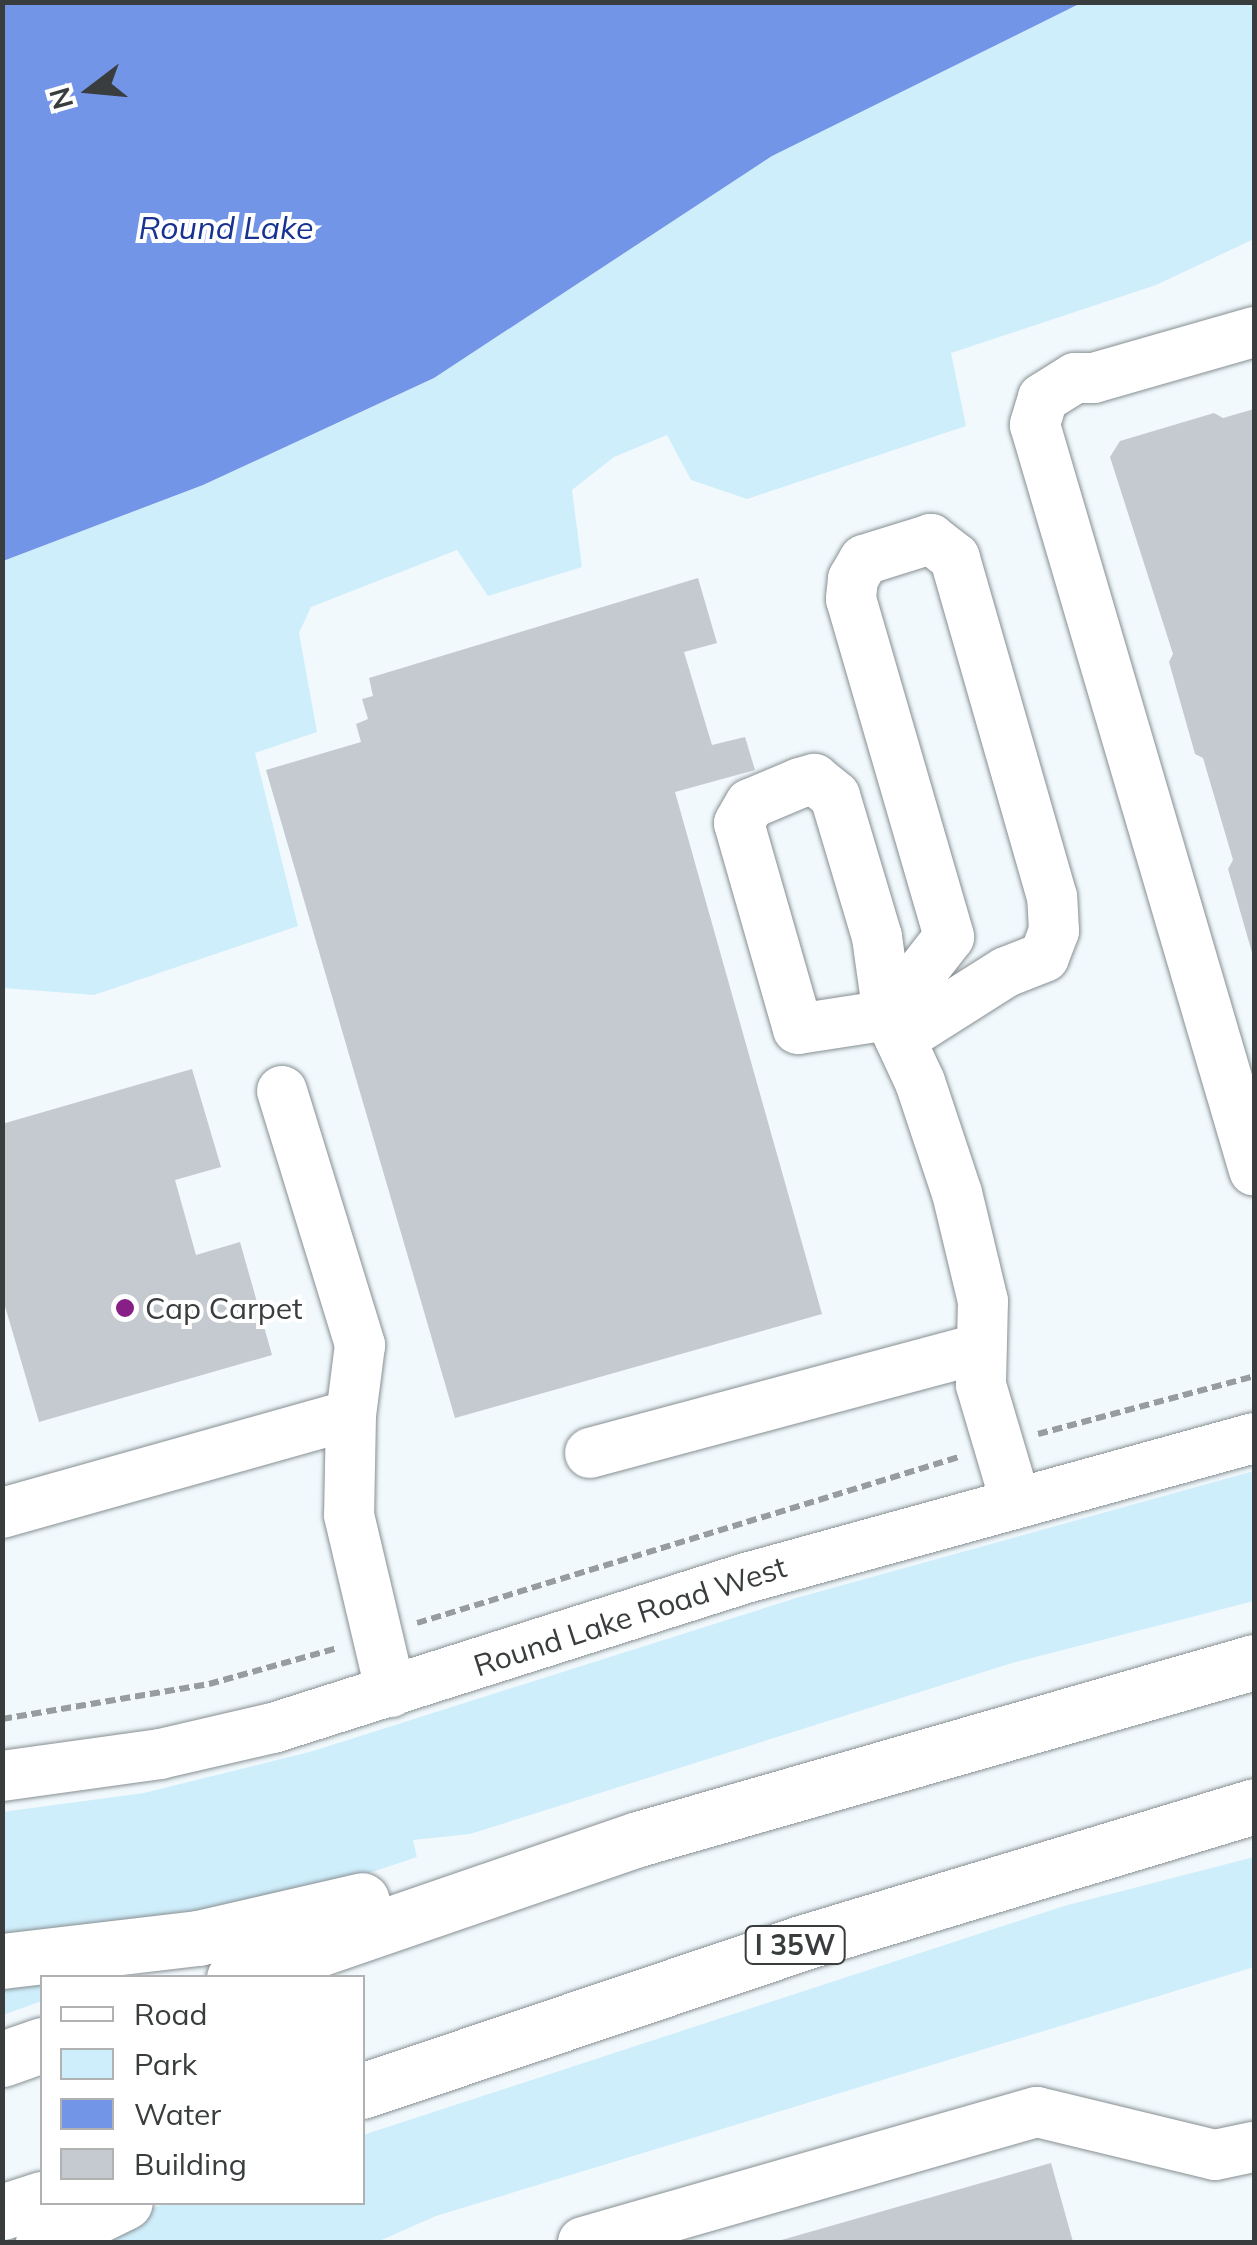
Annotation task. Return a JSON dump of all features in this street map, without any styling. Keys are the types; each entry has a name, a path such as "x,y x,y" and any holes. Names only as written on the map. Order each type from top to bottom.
{"highway":[{"path":"243,1975 638,1839 1254,1662"},
{"name":"I 35W","path":"365,2090 800,1942 1254,1806"},
{"path":"2,1961 198,1938 638,1839"},
{"path":"2,2060 40,2046"},
{"path":"2,2212 40,2199"},
{"path":"43,2242 119,2205"}],"street":[{"path":"1254,332 1094,378 1076,378 1043,398 1035,425 1254,1170"},
{"path":"894,1027 949,937 851,598 852,579 864,560 931,539 955,558 1052,897 1054,931 1044,957 894,1027 798,1029 742,840 740,812 750,804 814,780 830,788 876,938 894,1027 957,1193 983,1302 981,1385 1015,1500"},
{"path":"282,1091 360,1345 351,1415 350,1515 391,1692"},
{"path":"590,1453 982,1348"},
{"path":"2,1514 351,1415"},
{"name":"Round Lake Road West","path":"2,1776 160,1754 391,1692 1015,1500 1254,1438"},
{"path":"582,2242 1037,2112 1214,2154 1254,2148"}],"path":[{"path":"2,1719 209,1684 998,1445 1254,1376"}],"green space":[{"path":"1081,3 1254,3 1254,239 1156,285 951,353 966,426 747,499 691,480 667,435 614,457 572,490 582,567 488,596 457,550 311,607 299,633 317,732 255,753 298,926 94,995 3,988 3,561 203,485 434,378 772,156"},
{"path":"1254,1471 1254,1601 1012,1663 470,1834 413,1840 417,1857 265,1908 3,1946 2,1812 144,1793 313,1751 796,1598"},
{"path":"1254,1857 1254,1967 436,2216 377,2242 69,2242 161,2205 365,2205 365,2134 1064,1906"},
{"path":"40,1978 40,2002 3,2015 2,1982"}],"water":[{"name":"Round Lake","path":"3,2 1081,3 772,156 434,378 203,485 3,561"}],"building":[{"path":"1254,409 1253,956 1228,869 1233,860 1203,758 1195,754 1169,662 1173,654 1110,457 1120,441 1214,413 1223,418"},
{"path":"698,578 717,643 684,652 712,745 745,737 755,770 675,792 822,1314 455,1418 266,770 361,742 356,724 368,719 362,699 373,696 369,678"},
{"path":"192,1069 221,1167 175,1180 196,1255 240,1242 272,1355 39,1422 2,1296 2,1124"},
{"path":"1051,2163 1073,2242 778,2242 778,2241"}],"place":[{"name":"Cap Carpet","path":"125,1308"}]}
